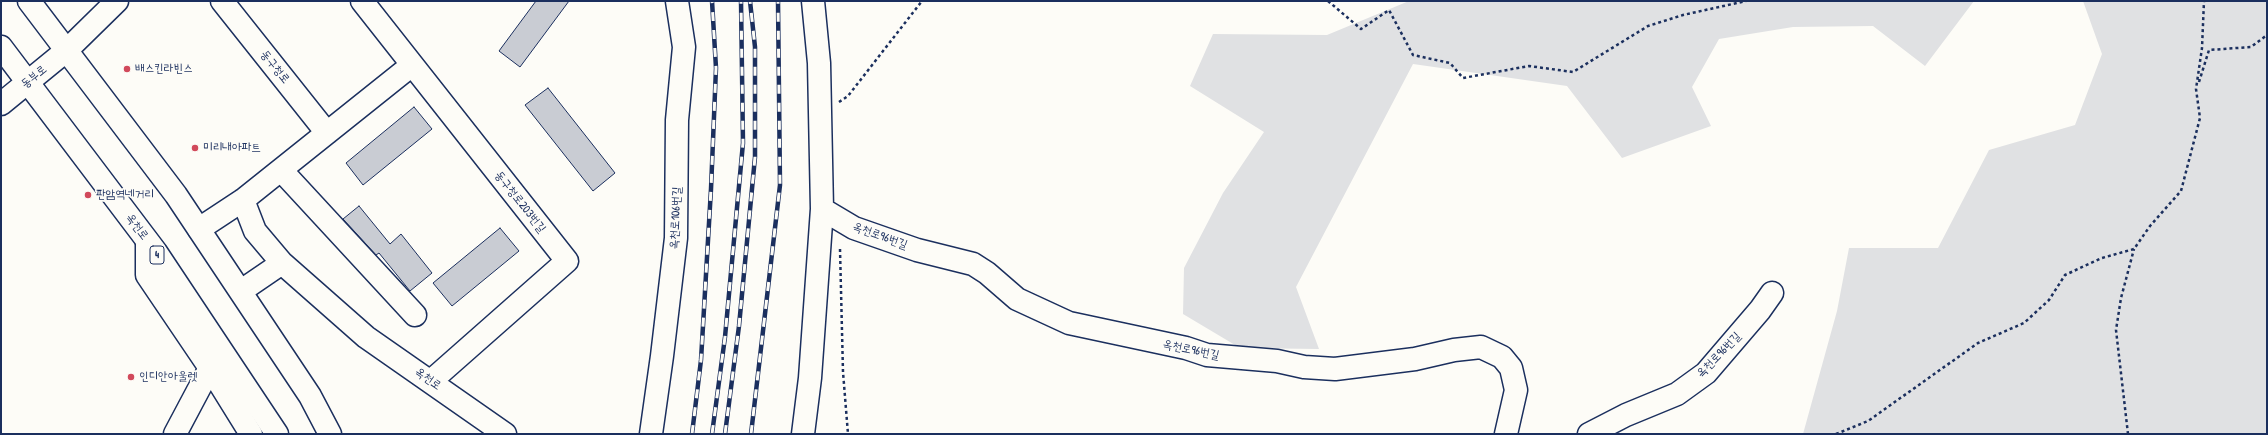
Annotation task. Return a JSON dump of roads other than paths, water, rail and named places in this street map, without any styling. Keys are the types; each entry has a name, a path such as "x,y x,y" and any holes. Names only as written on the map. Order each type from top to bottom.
{"street":[{"path":"29,1 176,195 310,396 330,434"},
{"path":"66,50 117,1"},
{"name":"동구청로","path":"222,1 327,133"},
{"name":"동구청로203번길","path":"362,1 567,261 431,381"},
{"name":"옥천로106번길","path":"651,434 676,238 677,120 684,47 677,1"},
{"path":"804,434 810,378 822,209 819,63 813,1"},
{"name":"옥천로","path":"1,47 147,241 277,434"},
{"name":"동부로","path":"1,104 66,50"},
{"path":"198,229 243,200 412,65"},
{"path":"281,170 415,315"},
{"name":"옥천로","path":"243,200 255,231 282,263 366,337 505,434"},
{"name":"옥천로96번길","path":"822,209 854,228 917,250 973,264 987,273 1017,298 1069,323 1186,348 1207,355 1277,361 1304,366 1335,369 1415,359 1454,350 1481,347 1502,357 1512,368 1516,390 1506,434"},
{"path":"147,241 147,275 210,368 251,434"},
{"path":"241,291 282,263"},
{"name":"옥천로96번길","path":"1589,434 1626,415 1677,394 1706,372 1756,315 1772,293"},
{"path":"175,434 210,368"}],"railway":[{"path":"692,434 701,360 711,189 716,68 712,1"},
{"path":"712,434 725,337 743,143 741,1"},
{"path":"725,434 739,326 755,157 755,47 750,1"},
{"path":"751,434 780,185 778,1"}],"place":[{"name":"배스킨라빈스","path":"127,69"},
{"name":"미리내아파트","path":"195,148"},
{"name":"판암역네거리","path":"88,195"},
{"name":"인디안아울렛","path":"131,377"}]}
